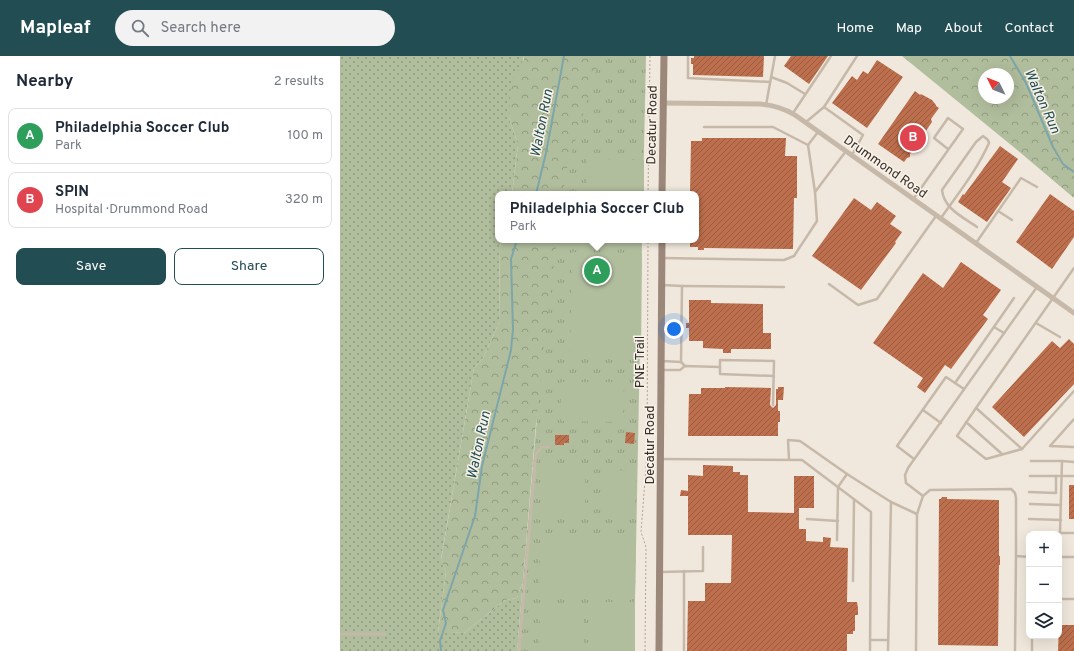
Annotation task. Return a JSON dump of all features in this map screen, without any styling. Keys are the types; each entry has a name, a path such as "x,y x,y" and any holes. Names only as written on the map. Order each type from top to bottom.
{"street":[{"name":"Decatur Road","path":"662,191 664,56"},
{"name":"Drummond Road","path":"663,103 773,105 793,113 1074,313"},
{"name":"Decatur Road","path":"659,651 662,243"}],"lane":[{"path":"688,56 688,78 770,82"},
{"path":"766,105 775,56"},
{"path":"793,113 832,56"},
{"path":"806,122 824,107 856,56"},
{"path":"771,77 787,83 805,94"},
{"path":"824,107 864,135 852,155"},
{"path":"913,199 963,128 948,118 934,138 948,149"},
{"path":"704,127 773,127 808,145"},
{"path":"662,258 784,260 794,256 816,221 815,192 808,145 818,131"},
{"path":"829,284 858,305 877,298 939,217 949,207 971,174 989,143 988,140 982,136 976,142 942,190 942,195 949,207 977,227"},
{"path":"815,192 846,150"},
{"path":"976,243 1021,178 1037,187"},
{"path":"998,211 1012,220"},
{"path":"1074,268 957,436 986,459 1022,449 1074,391"},
{"path":"662,285 784,287"},
{"path":"681,362 682,286"},
{"path":"923,496 906,483 904,475 1037,287"},
{"path":"955,383 1014,298"},
{"path":"1036,323 1060,337"},
{"path":"994,327 1004,334"},
{"path":"773,405 774,376 774,361 720,360 720,374 774,376"},
{"path":"661,361 681,362 685,366"},
{"path":"661,370 680,370 685,366 720,367"},
{"path":"914,459 897,446 946,377 964,389"},
{"path":"976,408 1022,449"},
{"path":"923,410 941,423"},
{"path":"1074,419 1050,446 1074,447"},
{"path":"966,422 1002,454"},
{"path":"789,459 788,440 800,441 847,474 891,502 918,514"},
{"path":"519,651 536,454 542,447 549,447"},
{"path":"660,458 802,460 871,512 870,651"},
{"path":"1031,461 1074,462"},
{"path":"1060,531 1062,461"},
{"path":"837,540 838,487 847,474"},
{"path":"1030,476 1074,476"},
{"path":"1029,492 1056,493 1056,476"},
{"path":"916,651 918,514 923,496 930,490 1011,489 1015,493 1016,498 1015,651"},
{"path":"853,581 854,500"},
{"path":"888,651 891,502"},
{"path":"1030,504 1061,505"},
{"path":"807,519 838,521"},
{"path":"1029,519 1061,520"},
{"path":"1062,533 1074,533"},
{"path":"660,572 703,571 703,548"},
{"path":"1016,556 1026,557"},
{"path":"1062,557 1074,557"},
{"path":"684,571 684,651"},
{"path":"1059,603 1059,599 1074,599"},
{"path":"340,634 385,634"},
{"path":"1032,639 1032,651"},
{"path":"870,640 888,640"}],"path":[{"path":"648,191 650,56"},
{"name":"PNE Trail","path":"645,651 646,547 641,532 647,454 648,243"}],"green space":[{"path":"340,56 524,56 509,118 518,144 512,191 495,191 495,243 501,243 499,323 483,358 474,368 441,559 446,572 438,631 464,633 505,600 517,598 523,580 517,651 340,651"},
{"path":"524,56 615,56 575,191 512,191 518,144 509,118 511,82 524,59"},
{"path":"600,56 646,56 643,191 563,191 566,172"},
{"path":"902,56 1074,56 1074,198 1016,149"},
{"path":"587,159 644,160 644,191 587,191"},
{"path":"501,243 566,243 536,424 523,580 517,598 505,600 464,633 438,632 446,572 441,560 474,368 483,358 499,323"},
{"path":"557,243 642,243 634,651 517,651 541,370"},
{"path":"572,252 642,253 641,356 570,355"},
{"path":"561,382 624,382 623,422 561,421"},
{"path":"545,463 585,463 585,516 545,517"},
{"path":"605,470 636,471 635,519 604,519"},
{"path":"540,536 636,537 635,595 539,595"},
{"path":"592,602 635,602 635,651 592,651"},
{"path":"540,604 584,605 584,651 539,651"}],"building":[{"path":"694,56 764,56 763,77 693,75 693,64 691,64 691,58 694,58"},
{"path":"791,56 828,56 809,84 784,66"},
{"path":"877,60 903,77 867,128 832,103 852,76 857,80 863,71 868,74"},
{"path":"915,91 932,100 939,108 931,119 932,122 919,141 920,142 910,154 910,157 904,162 878,144"},
{"path":"702,138 786,138 785,156 797,156 797,198 794,198 793,249 704,248 704,250 698,250 698,247 690,247 690,243 699,243 699,191 690,191 691,141 702,141"},
{"path":"1000,146 1018,159 1002,182 1011,188 987,222 958,202"},
{"path":"1050,194 1074,211 1074,237 1052,269 1016,242"},
{"path":"854,198 871,210 877,202 896,216 890,224 902,232 895,242 896,243 861,290 812,256"},
{"path":"961,262 1001,290 983,315 988,319 951,369 945,365 925,393 917,387 923,378 873,343 923,273 943,288"},
{"path":"689,300 711,300 711,303 763,304 763,333 771,333 771,349 731,349 731,353 723,353 723,349 703,348 703,341 689,341 689,328 686,328 686,323 689,323"},
{"path":"1069,339 1074,344 1074,384 1024,437 992,407 1052,341 1060,348"},
{"path":"778,387 784,387 783,400 778,400 780,422 778,422 778,436 688,436 689,394 701,394 701,388 771,388 770,405 773,408 776,405 776,389 778,389"},
{"path":"626,432 635,433 634,444 625,443"},
{"path":"555,435 569,435 569,443 564,443 564,445 555,445"},
{"path":"703,465 733,466 733,472 740,472 740,475 748,475 748,512 794,513 794,476 814,476 814,508 799,508 799,529 806,529 806,541 823,542 823,537 831,538 830,547 848,548 847,602 857,602 858,615 855,615 855,631 853,631 853,634 847,634 847,651 687,651 688,601 705,601 705,583 731,583 732,535 688,535 688,496 680,496 681,490 688,491 688,475 703,476"},
{"path":"1069,485 1074,485 1074,519 1069,519"},
{"path":"942,497 947,497 947,499 999,500 1000,565 998,646 938,645 939,499"},
{"path":"1062,625 1074,625 1074,651 1058,651 1058,639 1062,639"}],"waterway":[{"name":"Walton Run","path":"537,191 546,153 564,56"},
{"name":"Walton Run","path":"1010,56 1026,83 1053,147 1063,164 1074,172"},
{"name":"Walton Run","path":"441,651 440,641 446,623 443,610 475,516 482,466 511,350 513,329 511,259 516,243"}],"place":[{"name":"SPIN","path":"913,138"},
{"name":"Philadelphia Soccer Club","path":"597,271"}]}
